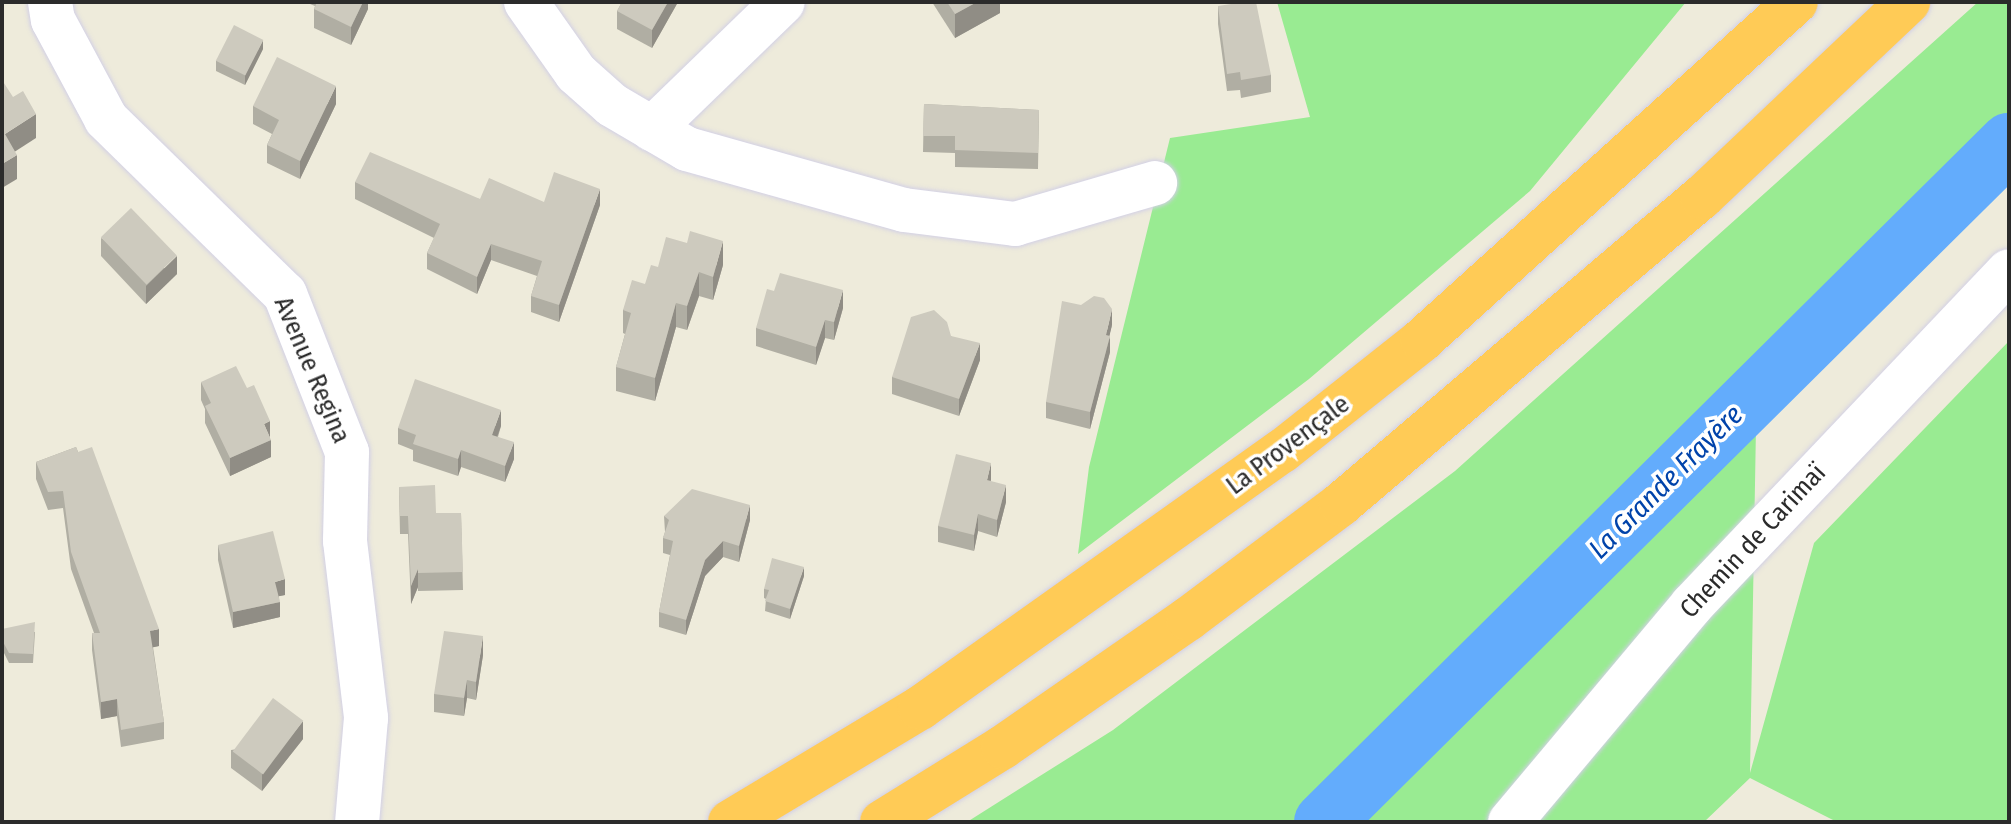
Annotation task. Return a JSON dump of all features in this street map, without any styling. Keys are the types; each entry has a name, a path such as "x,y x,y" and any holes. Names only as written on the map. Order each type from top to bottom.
{"highway":[{"name":"La Provençale","path":"730,822 920,708 1282,451 1445,321 1796,2"},
{"path":"882,822 1003,747 1176,628 1341,504 1702,197 1908,2"}],"street":[{"name":"Avenue Regina","path":"50,2 53,20 106,119 285,294 347,452 345,541 366,718 357,822"},
{"path":"526,2 576,73 612,105 687,149 904,210 1015,224 1155,183"},
{"path":"652,129 783,2"},
{"name":"Chemin de Carimaï","path":"1510,822 1692,605 2009,271"}],"green space":[{"path":"1277,2 1686,2 1530,191 1309,379 1078,554 1089,467 1170,138 1310,117"},
{"path":"1978,2 2009,2 2009,115 1757,369 1750,773 1814,543 2009,341 2009,822 1837,822 1750,778 1704,822 967,822 1113,730 1455,471"}],"building":[{"path":"317,2 363,2 351,27 314,9"},
{"path":"622,2 668,2 652,30 617,11"},
{"path":"947,2 977,2 955,14"},
{"path":"1256,2 1271,75 1241,80 1240,72 1227,74 1218,6"},
{"path":"234,25 263,40 245,76 216,61"},
{"path":"277,57 336,86 300,161 267,145 279,120 253,106"},
{"path":"2,80 13,97 23,91 36,114 5,134 17,155 2,164"},
{"path":"924,104 1039,110 1038,153 955,150 955,136 923,136"},
{"path":"370,152 480,199 489,178 544,202 554,172 600,189 559,305 531,296 542,261 491,244 477,277 427,253 440,224 355,182"},
{"path":"131,208 177,255 147,285 101,237"},
{"path":"690,231 723,241 713,277 699,272 687,306 676,303 655,378 616,367 631,313 623,310 632,280 645,284 651,265 658,267 666,237 687,243"},
{"path":"780,273 843,290 834,322 825,320 816,347 756,328 767,289 774,291"},
{"path":"1094,296 1104,298 1112,309 1106,335 1110,336 1090,412 1046,402 1062,301 1081,305"},
{"path":"934,310 947,322 951,336 980,343 959,399 892,377 911,317"},
{"path":"236,366 247,388 254,385 270,421 264,424 271,440 230,458 205,406 211,403 201,382"},
{"path":"415,379 501,410 492,435 514,442 505,466 461,450 458,459 413,444 416,435 398,428"},
{"path":"76,447 78,452 92,447 159,629 150,631 164,722 121,730 117,699 101,702 92,633 100,633 71,552 63,491 48,492 36,462"},
{"path":"956,454 991,463 987,480 1006,485 997,520 978,514 974,535 938,526"},
{"path":"435,485 436,513 461,513 463,572 418,573 418,569 411,586 408,516 400,516 399,487"},
{"path":"692,489 750,505 739,546 723,541 705,560 686,620 659,612 673,541 663,538 669,520 664,516"},
{"path":"273,531 285,579 275,582 280,602 233,612 218,545"},
{"path":"772,558 804,567 790,609 765,601 769,590 764,589"},
{"path":"35,622 33,654 9,653 2,640 2,629"},
{"path":"444,631 483,636 476,682 467,680 464,698 434,694"},
{"path":"273,698 303,721 263,774 233,752"}],"waterway":[{"name":"La Grande Frayère","path":"1324,822 2009,143"}]}
